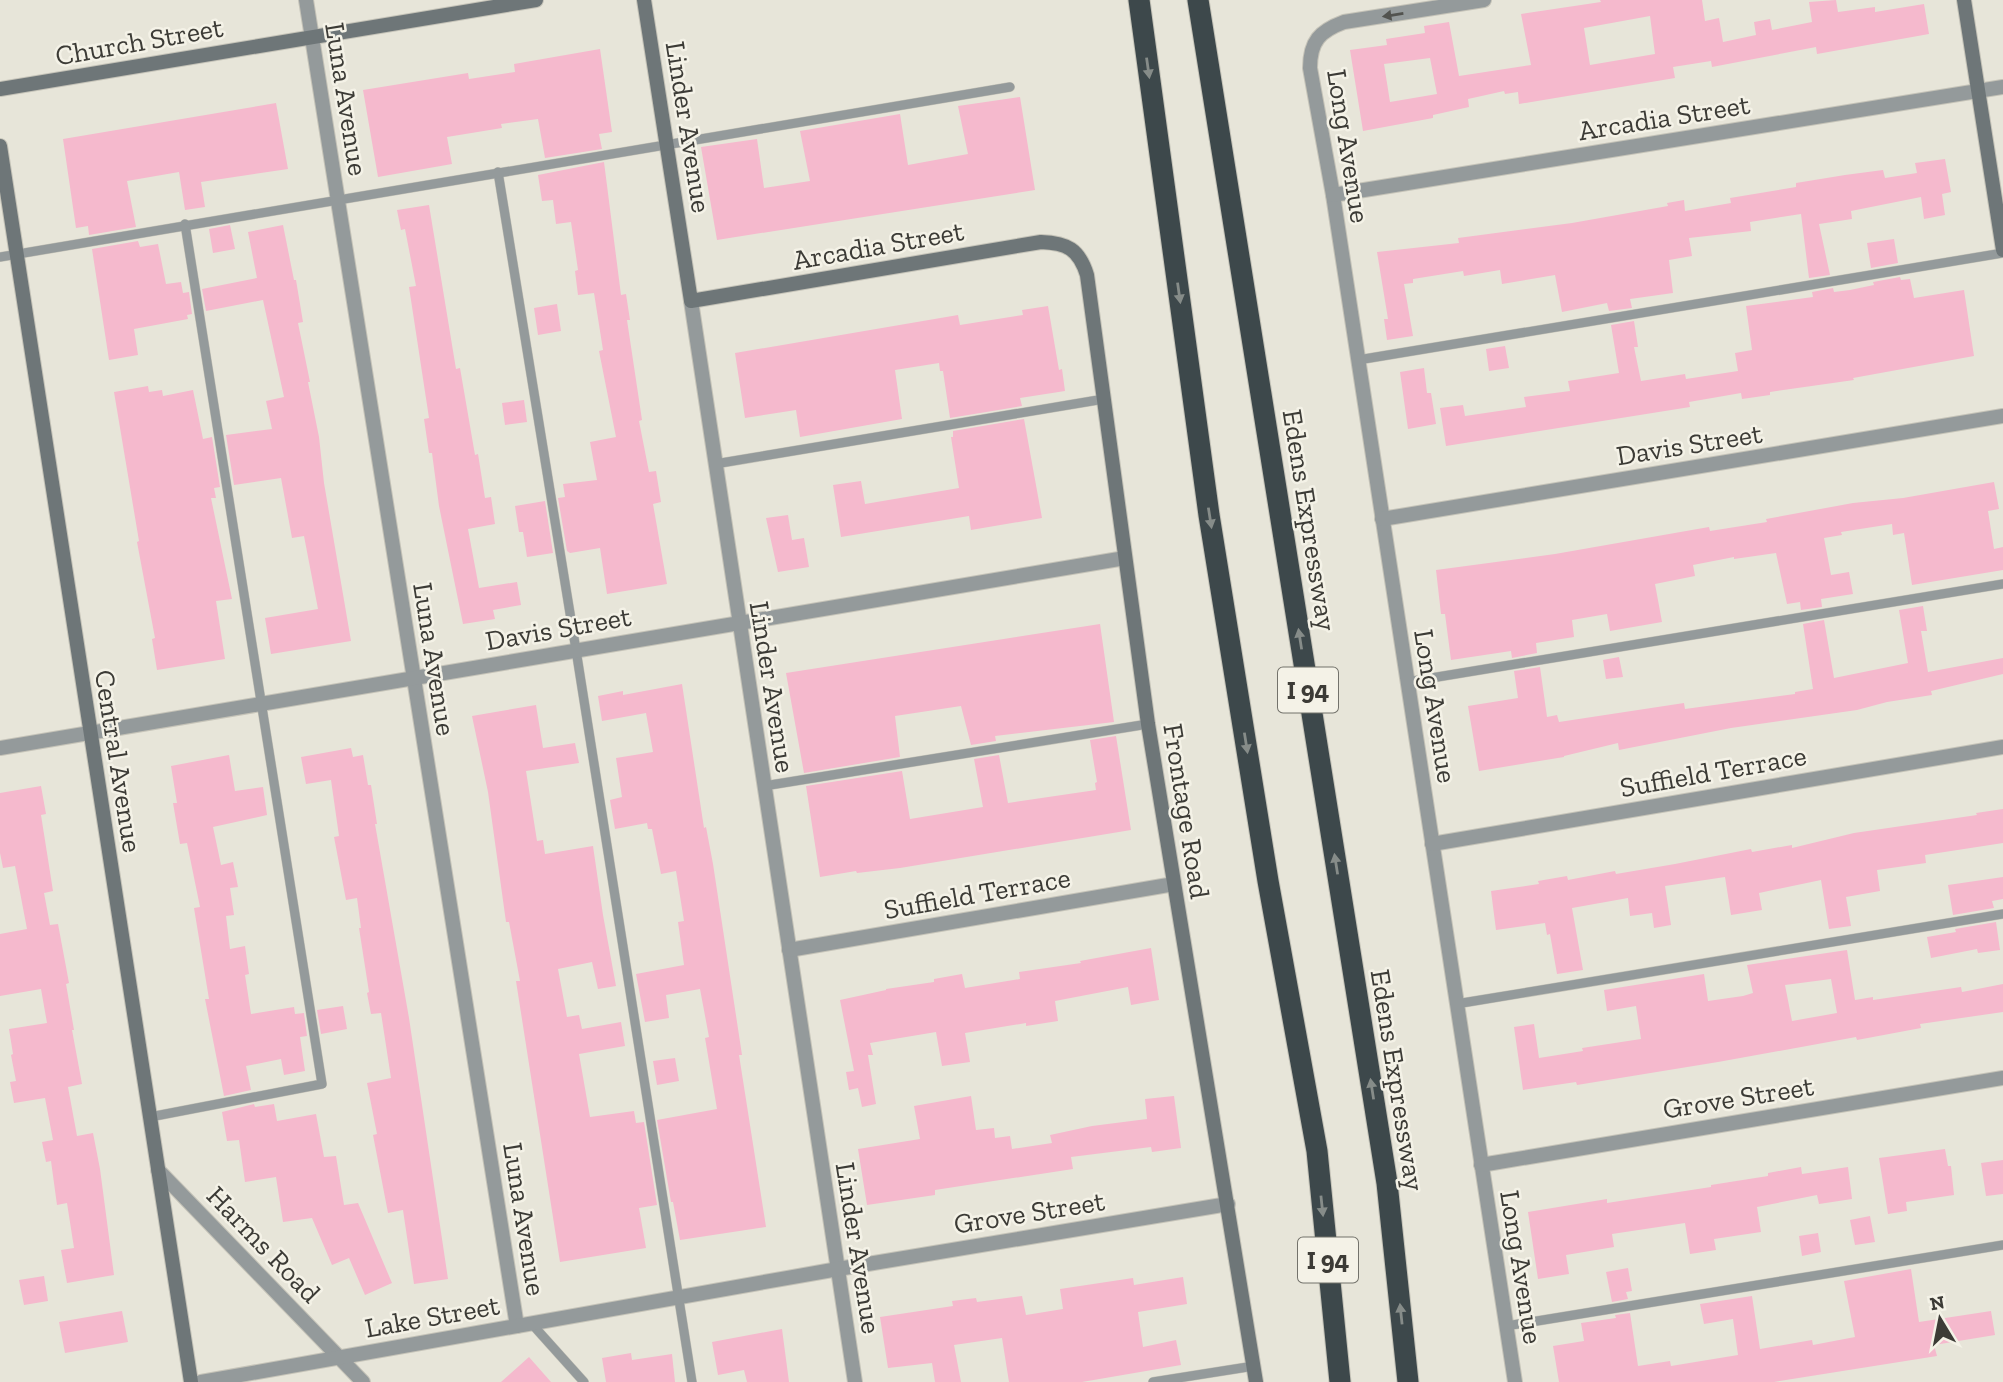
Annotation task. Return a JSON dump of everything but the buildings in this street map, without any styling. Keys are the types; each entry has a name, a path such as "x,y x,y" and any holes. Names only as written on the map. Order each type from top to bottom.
{"highway":[{"name":"I 94","path":"1139,0 1211,528 1268,881 1317,1151 1340,1382"},
{"name":"Edens Expressway","path":"1198,0 1387,1183 1408,1382"}],"street":[{"name":"Luna Avenue","path":"306,0 414,678 524,1324"},
{"name":"Church Street","path":"0,89 536,0"},
{"name":"Linder Avenue","path":"644,0 855,1382"},
{"name":"Long Avenue","path":"1484,0 1344,22 1328,29 1317,40 1310,51 1310,68 1333,195 1515,1382"},
{"path":"1964,0 2003,251"},
{"name":"Arcadia Street","path":"1333,195 2003,87"},
{"name":"Central Avenue","path":"0,146 191,1382"},
{"name":"Arcadia Street","path":"691,301 1041,242 1057,243 1073,249"},
{"name":"Frontage Road","path":"1073,249 1083,261 1087,275 1148,724 1256,1382"},
{"name":"Davis Street","path":"1382,519 2003,416"},
{"name":"Davis Street","path":"0,748 1125,558"},
{"name":"Suffield Terrace","path":"1432,844 2003,747"},
{"name":"Suffield Terrace","path":"789,950 1174,884"},
{"name":"Grove Street","path":"1480,1164 2003,1078"},
{"name":"Harms Road","path":"158,1170 363,1382"},
{"name":"Grove Street","path":"838,1269 1228,1204"},
{"name":"Lake Street","path":"201,1382 838,1269"}],"lane":[{"path":"0,257 1010,87"},
{"path":"498,172 692,1382"},
{"path":"150,1116 322,1084 186,224"},
{"path":"1358,360 2003,251"},
{"path":"715,464 1104,399"},
{"path":"1407,682 2003,584"},
{"path":"764,786 1148,724"},
{"path":"1456,1003 2003,914"},
{"path":"1506,1326 2003,1245"},
{"path":"524,1324 584,1382"},
{"path":"1153,1382 1254,1366"}]}
